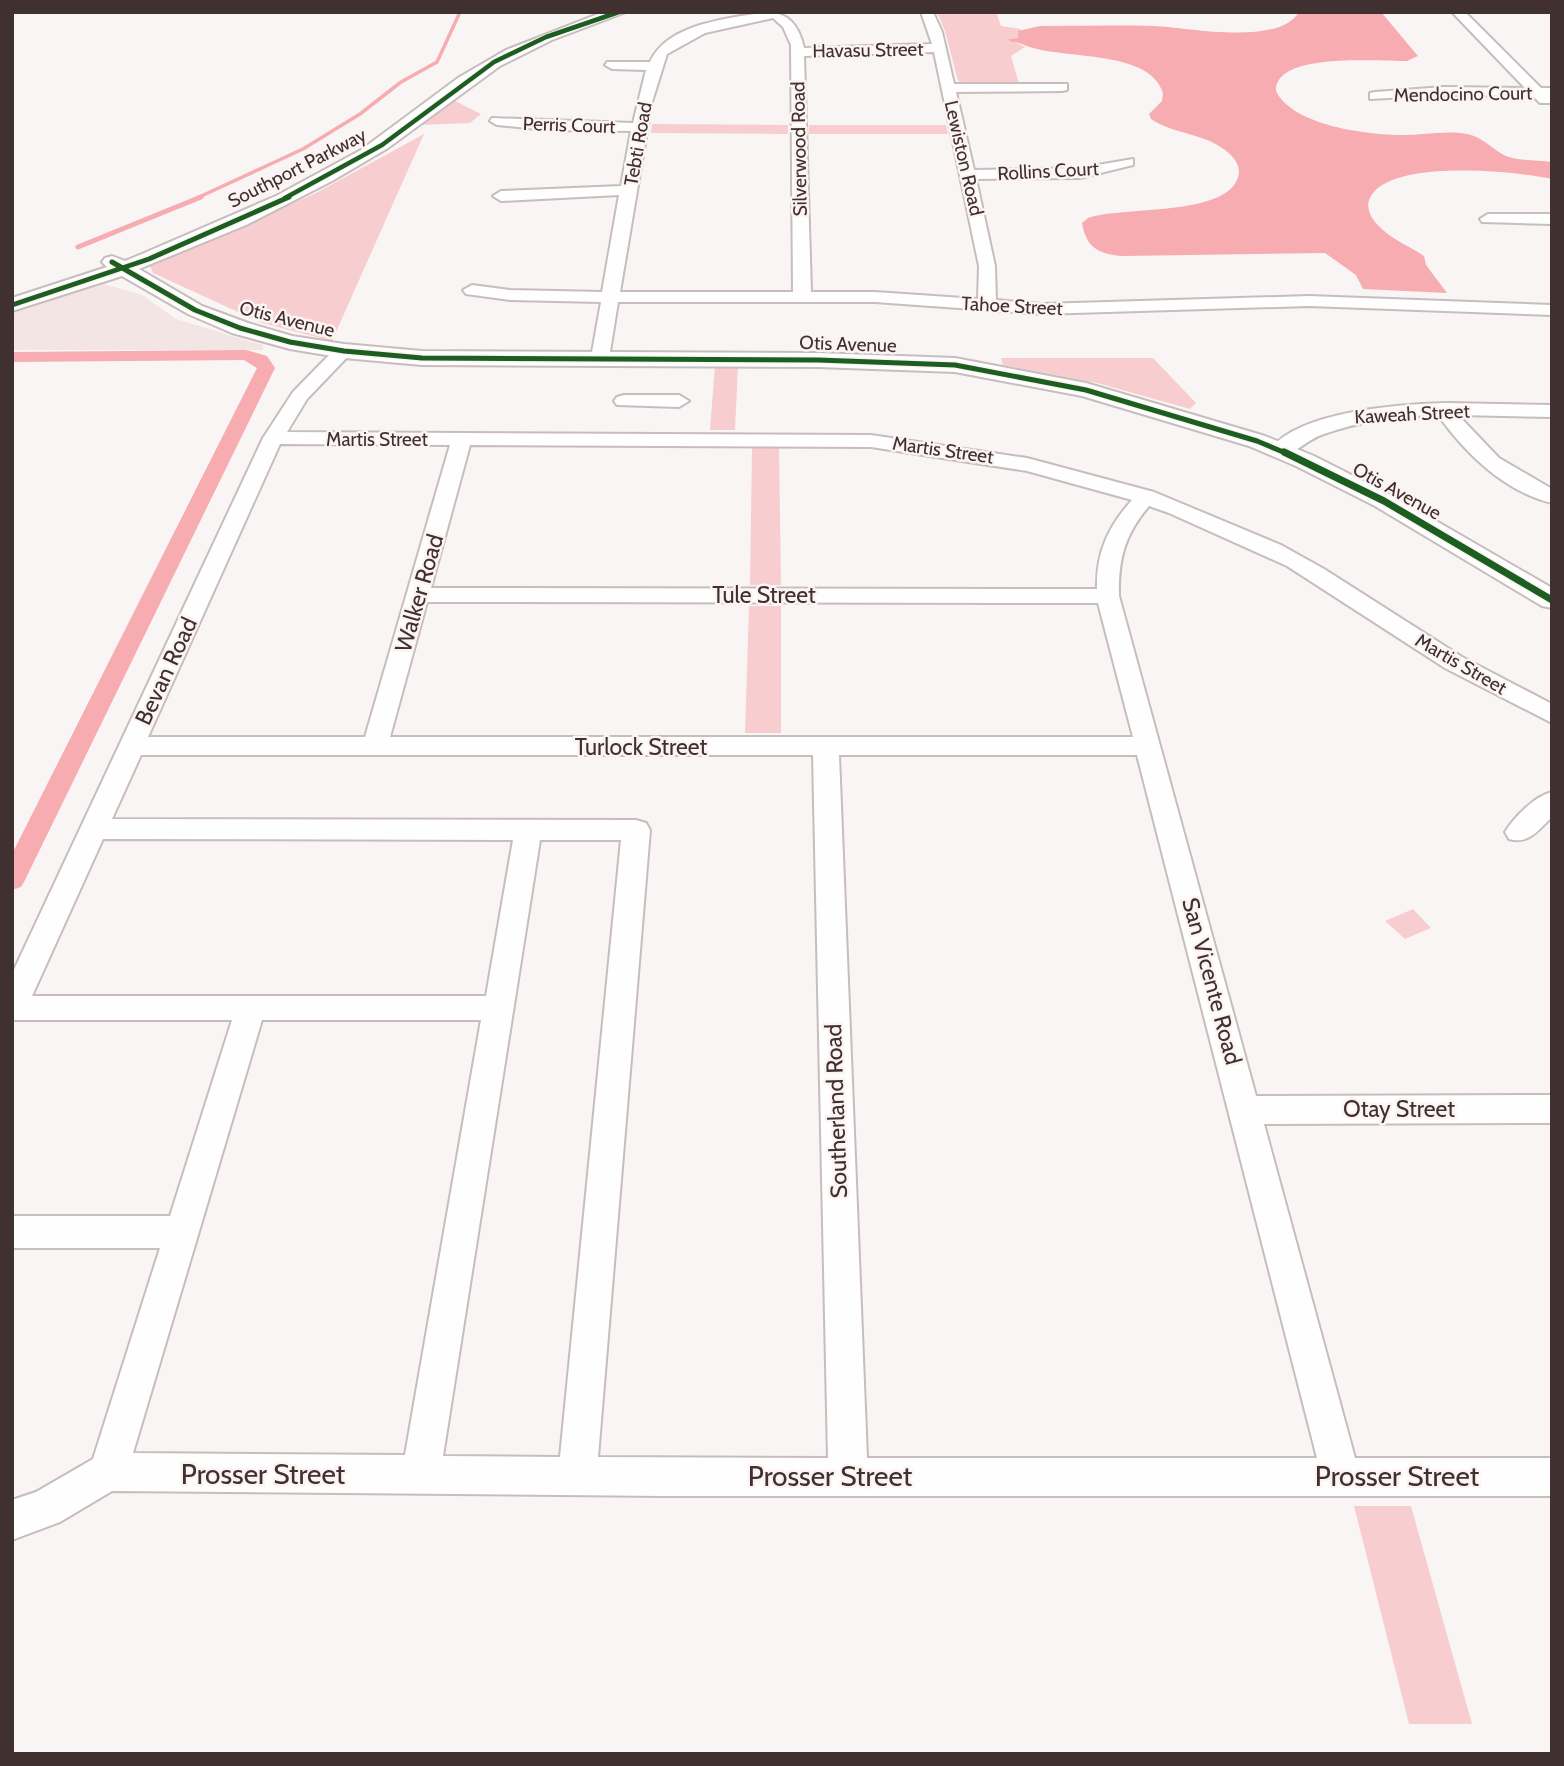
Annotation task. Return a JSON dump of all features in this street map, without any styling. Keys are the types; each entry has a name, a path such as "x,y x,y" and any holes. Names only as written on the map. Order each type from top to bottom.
{"street":[{"name":"Southport Parkway","path":"12,295 117,265 315,173 357,149 440,88 489,57 524,40 598,12"},
{"name":"Southport Parkway","path":"12,305 198,237 328,176 371,152 454,89 501,59 570,28 619,12"},
{"name":"Lewiston Road","path":"927,12 936,32 987,266 987,306"},
{"path":"1458,12 1545,92 1552,107"},
{"path":"612,65 652,66 670,45 694,33 774,13"},
{"name":"Silverwood Road","path":"774,13 795,33 797,52 802,296"},
{"name":"Havasu Street","path":"797,52 939,48"},
{"name":"Tebti Road","path":"600,358 652,66"},
{"path":"948,88 1062,87"},
{"name":"Mendocino Court","path":"1375,96 1444,92 1545,92"},
{"name":"Perris Court","path":"498,121 548,126 640,127"},
{"name":"Rollins Court","path":"968,175 1080,173 1128,163"},
{"path":"501,196 630,190"},
{"path":"1488,219 1552,219"},
{"name":"Otis Avenue","path":"117,265 195,310 240,328 290,342 344,351 422,358 818,360 955,365 1086,390 1280,450 1384,501 1552,600"},
{"name":"Tahoe Street","path":"472,290 510,295 611,297 875,297 987,306 1097,309 1207,302 1309,301 1552,310"},
{"name":"Bevan Road","path":"12,1008 272,438 300,396 344,351"},
{"path":"624,401 678,401"},
{"path":"644,439 649,401"},
{"path":"1445,411 1465,439 1491,463 1552,497"},
{"name":"Kaweah Street","path":"1280,450 1308,432 1345,417 1381,412 1552,411"},
{"name":"Martis Street","path":"272,438 871,441 940,447 1021,461 1147,496 1276,551 1441,655 1552,715"},
{"name":"Walker Road","path":"375,746 462,439"},
{"name":"San Vicente Road","path":"1147,496 1122,525 1110,545 1107,567 1108,596 1341,1476"},
{"name":"Tule Street","path":"419,595 1108,596"},
{"name":"Turlock Street","path":"132,746 1149,746"},
{"name":"Southerland Road","path":"826,748 848,1475"},
{"path":"1519,832 1552,801"},
{"path":"94,829 636,830 577,1476"},
{"path":"421,1475 496,1008 528,830"},
{"path":"12,1008 496,1008"},
{"path":"12,1520 46,1508 108,1472 251,1008"},
{"name":"Otay Street","path":"1246,1110 1552,1110"},
{"path":"12,1232 182,1232"},
{"name":"Prosser Street","path":"108,1472 577,1476 1552,1476"}],"shaded area":[{"path":"937,12 996,12 1001,26 1021,29 1018,38 1008,39 1025,47 1011,56 1019,84 967,84 958,81 945,31"},
{"path":"1299,12 1381,12 1418,56 1407,61 1331,61 1292,70 1280,78 1276,91 1285,103 1298,113 1333,126 1371,133 1467,134 1479,138 1509,157 1552,162 1552,179 1485,171 1431,172 1387,183 1373,193 1368,208 1375,222 1392,237 1424,256 1426,265 1447,293 1363,289 1356,275 1325,253 1122,256 1094,248 1087,238 1082,223 1088,218 1103,214 1171,208 1214,199 1230,190 1238,177 1238,165 1231,155 1216,144 1151,119 1149,114 1162,101 1163,93 1154,78 1140,68 1100,58 1037,49 1008,39 1018,38 1018,31 1040,26 1153,26 1253,32 1288,23"},
{"path":"451,99 481,114 470,123 420,125"},
{"path":"652,124 788,125 788,134 651,133"},
{"path":"809,125 946,125 948,134 809,134"},
{"path":"424,134 332,341 262,323 153,273 150,266 316,193"},
{"path":"104,284 142,295 176,319 263,345 263,350 12,350 12,312"},
{"path":"1001,358 1153,358 1196,403 1190,409 1097,383 1003,365"},
{"path":"715,365 738,365 735,430 710,430"},
{"path":"752,446 779,447 781,585 750,585"},
{"path":"749,606 781,606 781,733 745,733"},
{"path":"1413,909 1431,928 1405,939 1385,921"},
{"path":"1354,1506 1411,1506 1472,1724 1409,1724"}],"waterway":[{"path":"197,198 303,149 360,114 401,82 437,62 460,12"},
{"path":"78,247 201,197"},
{"path":"12,357 246,355 261,360 266,368 12,880"}],"cycle path":[{"path":"12,305 149,259 283,200 382,145 494,62 546,37 619,12"},
{"path":"112,262 195,310 240,328 290,342 344,351 422,358 818,360 955,365 1086,390 1257,441 1305,461 1384,501 1552,600"}]}
